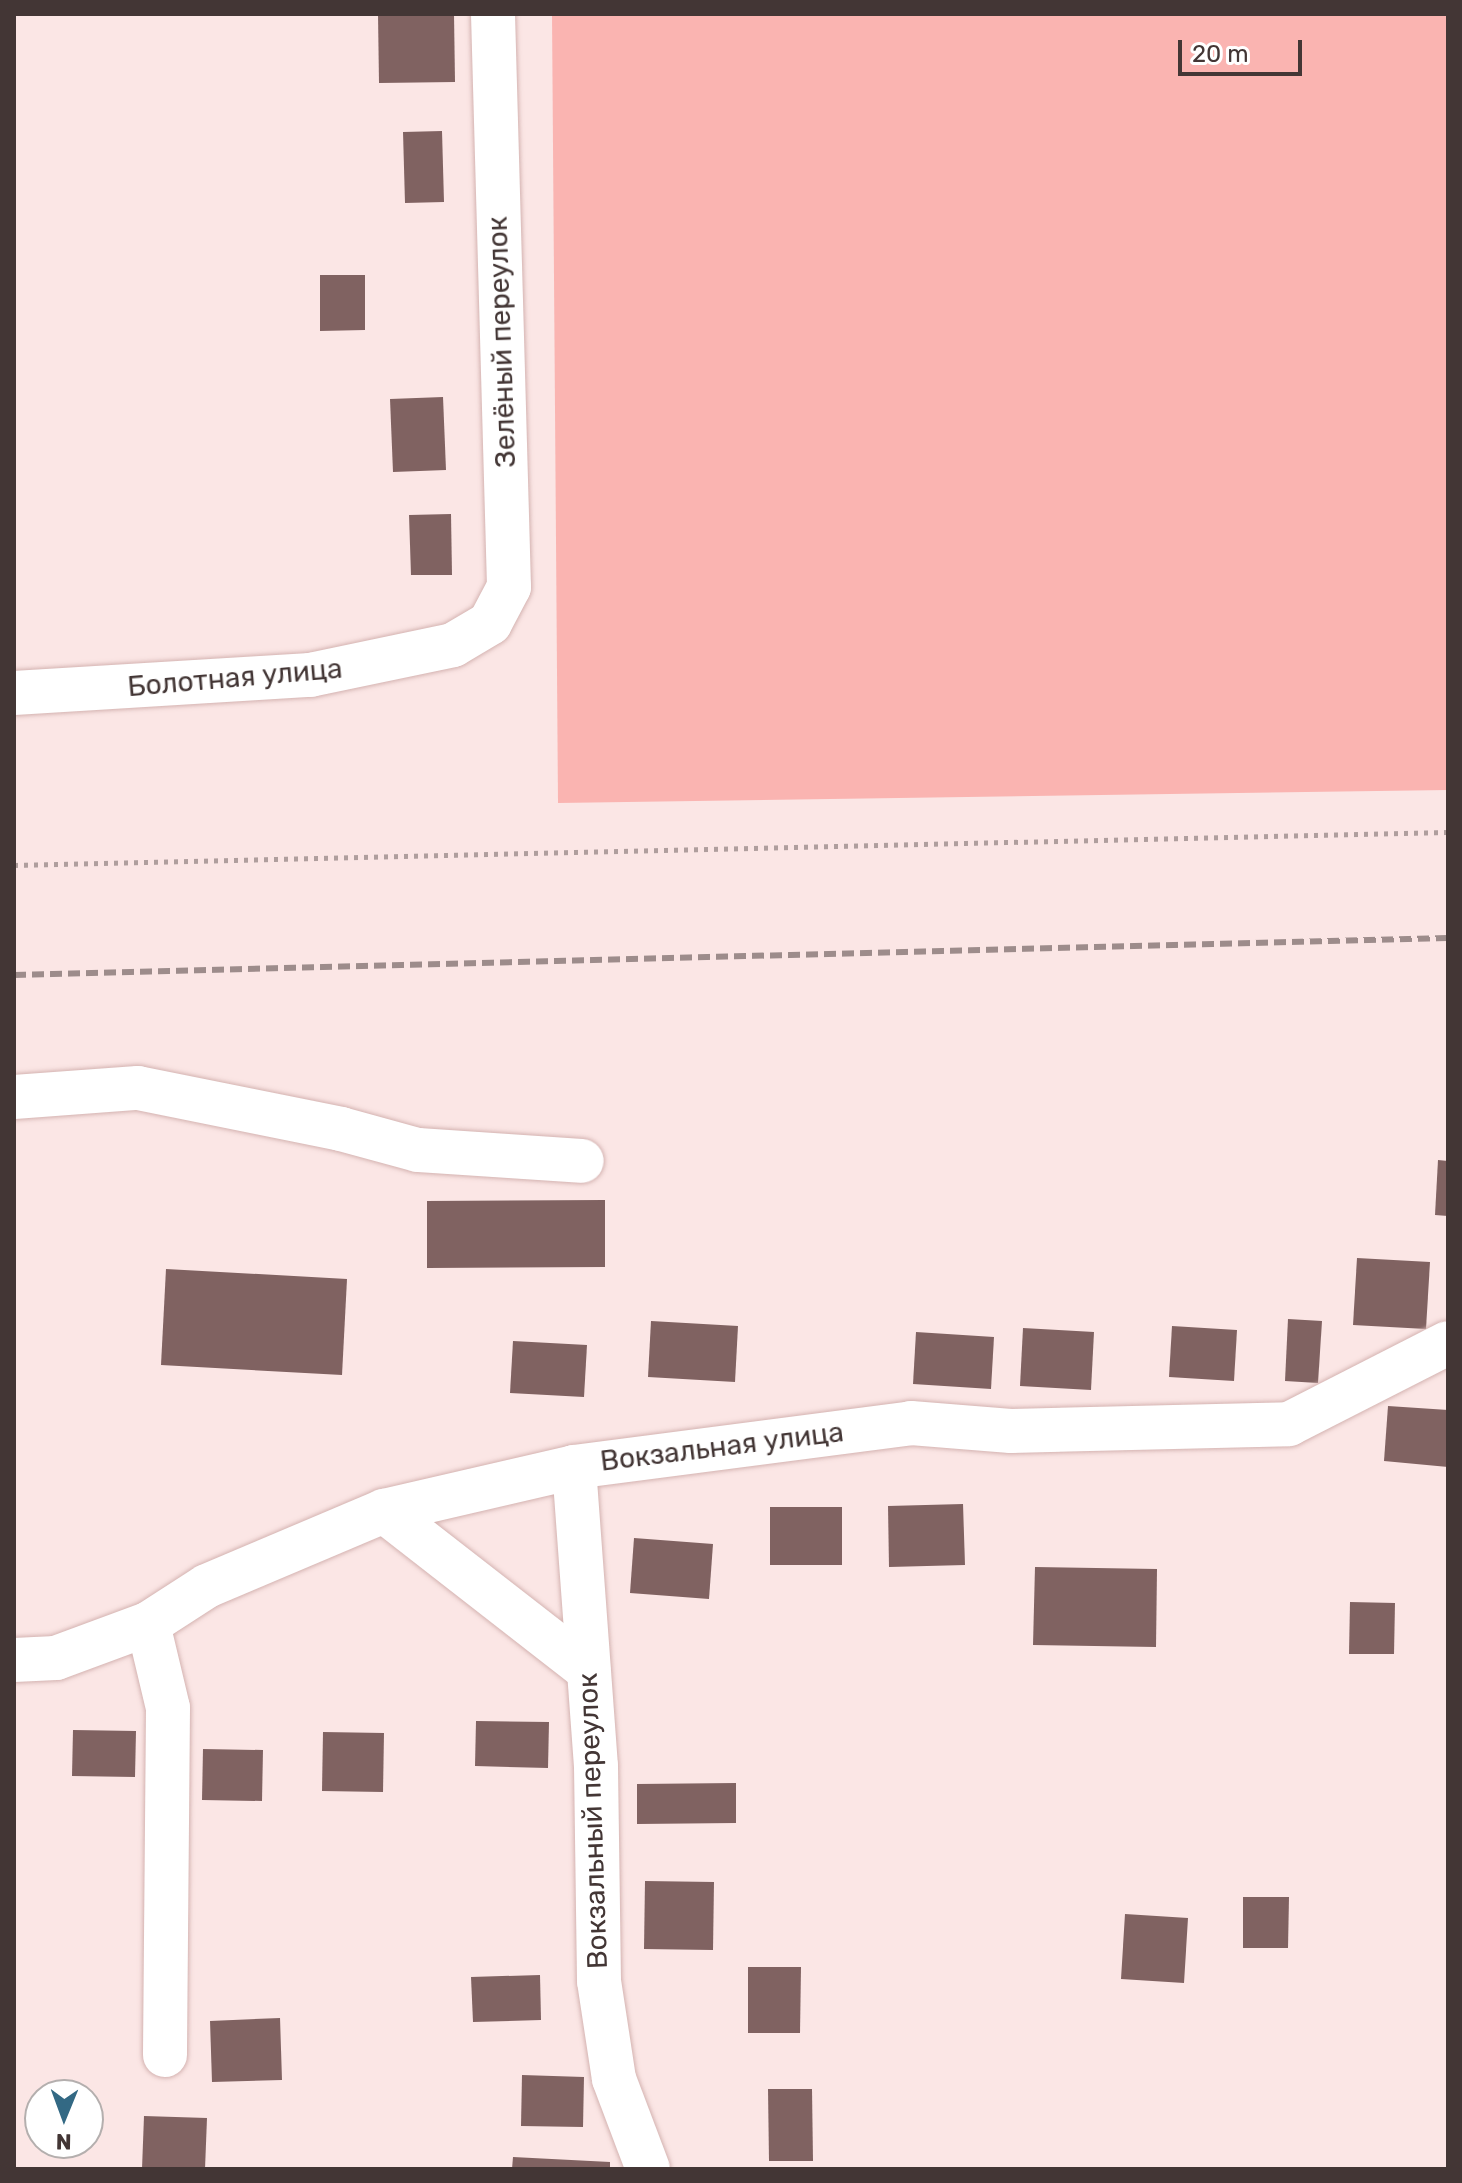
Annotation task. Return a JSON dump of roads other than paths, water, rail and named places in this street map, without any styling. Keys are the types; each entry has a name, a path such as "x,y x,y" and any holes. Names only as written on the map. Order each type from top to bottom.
{"street":[{"name":"Зелёный переулок","path":"453,645 490,623 509,587 493,14"},
{"name":"Болотная улица","path":"14,693 310,675 453,645"},
{"path":"14,1097 138,1088 341,1129 418,1150 582,1161"},
{"name":"Вокзальная улица","path":"14,1660 56,1658 148,1624 207,1586 384,1511 574,1467 911,1423 1011,1431 1289,1424 1448,1343"},
{"name":"Вокзальный переулок","path":"574,1467 596,1766 599,1981 614,2079 648,2169"},
{"path":"384,1511 588,1670"},
{"path":"148,1624 168,1708 165,2055"}],"railway":[{"path":"14,975 1448,938"}]}
